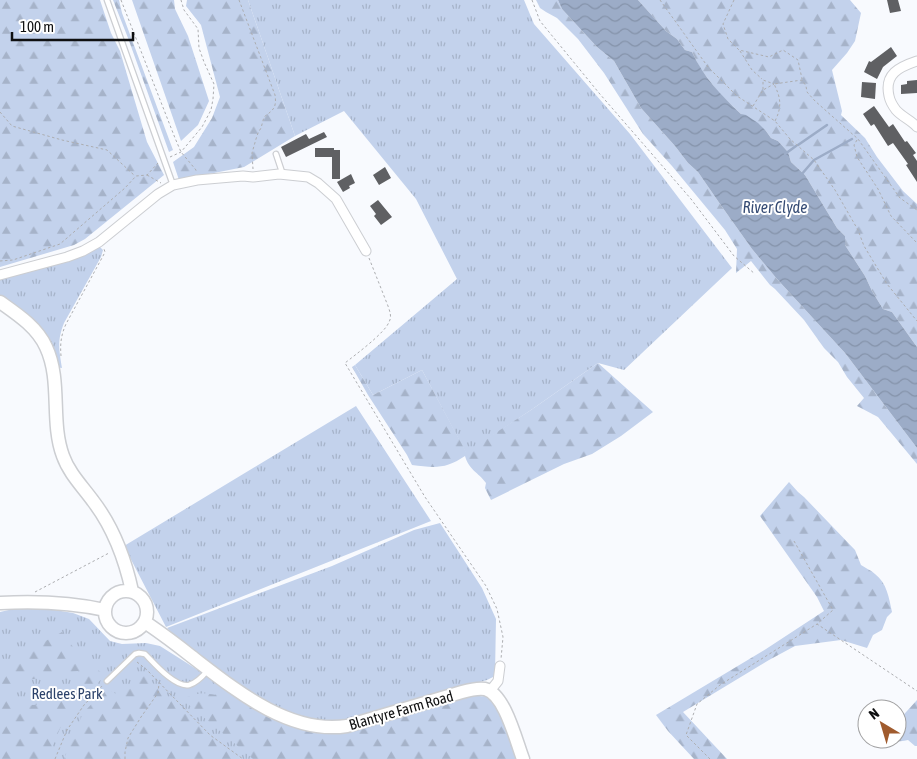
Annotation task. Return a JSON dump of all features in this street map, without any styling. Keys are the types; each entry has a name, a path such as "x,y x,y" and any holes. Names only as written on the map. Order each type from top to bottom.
{"main road":[{"path":"0,302 32,328 47,347 54,375 58,433 63,457 71,473 101,513 119,548 128,571 132,591"},
{"path":"132,591 144,599 148,612 146,622 139,630 126,634 119,633 108,624 105,610 107,603 117,592 132,591"},
{"path":"0,603 44,602 79,605 105,610"},
{"name":"Blantyre Farm Road","path":"146,622 246,696 294,721 313,726 325,728 340,727 470,690 485,689 490,691"},
{"path":"490,691 503,705 523,759"}],"street":[{"path":"917,61 895,72 888,81 890,100 897,111 914,122 917,127"},
{"path":"0,275 83,251 99,242 158,194 171,186 197,180 243,176 253,177 279,174 308,177 318,183 336,199 366,251"},
{"path":"490,691 498,681 500,666"}],"lane":[{"path":"107,0 164,160 171,186"},
{"path":"276,154 282,172"},
{"path":"107,681 135,654 139,653 144,654 172,680 184,685 197,682 209,669"}],"path":[{"path":"121,0 181,152 196,170 197,180"},
{"path":"147,175 159,162 181,152 202,127 211,110 214,84 199,48 198,29 184,10 181,0"},
{"path":"239,0 275,95 276,103 273,110 264,117 262,128 256,138 252,153 253,177"},
{"path":"532,0 540,21 546,29 691,199 734,256 755,274"},
{"path":"660,0 708,67 737,96 775,121 790,139 814,160 835,190 858,230 864,246 887,284 917,321"},
{"path":"734,0 723,24 728,39 739,50 752,70 763,80 774,84 779,94 780,104 780,111 775,121"},
{"path":"739,50 769,57 784,50 798,60 802,80 807,92 858,139 900,198 917,210"},
{"path":"763,80 763,90"},
{"path":"752,107 763,90 774,84 802,80"},
{"path":"0,112 12,126 107,150 136,176"},
{"path":"858,139 854,145 857,156 878,189 891,216 917,244"},
{"path":"0,261 13,260 60,244 125,188 136,176 147,175 171,186"},
{"path":"62,360 60,346 62,334 105,252 99,242"},
{"path":"366,251 388,306 390,320 385,329 345,363 425,498 486,586 497,609 503,638 500,666"},
{"path":"710,759 686,735 697,704 720,685 817,624 833,610 794,541"},
{"path":"32,594 119,548"},
{"path":"817,624 917,691"},
{"path":"132,657 210,735 243,759"},
{"path":"55,759 67,730 84,705 107,681"},
{"path":"125,759 124,752 128,738 158,692 159,682"}],"green space":[{"path":"0,0 100,0 111,33 120,51 147,142 164,175 85,239 74,245 0,267"},
{"path":"113,0 119,0 122,13 173,150 169,152 128,38"},
{"path":"132,0 174,0 175,9 188,36 209,101 198,125 181,141"},
{"path":"187,0 248,0 295,136 244,167 179,180 173,162 194,147 212,118 220,97 201,25 186,6"},
{"path":"248,0 524,0 534,24 630,134 732,268 624,370 598,363 466,453 422,370 373,395 355,365 457,279 416,199 344,111 295,136"},
{"path":"536,0 558,0 562,9 597,47 614,61 641,108 698,172 752,249 845,353 917,448 917,464 878,417 857,406 864,398 838,362 824,348 804,320 770,285 751,261 736,273 737,249 725,230 643,134 604,73 578,39 557,18 540,8"},
{"path":"638,0 850,0 861,13 855,41 832,70 842,111 841,115 865,138 903,191 917,204 917,347 892,312 883,309 845,245 845,236 837,228 805,175 791,162 788,152 778,141 771,138 766,131 741,114 718,92 700,68 692,52 685,50 677,39 666,31"},
{"path":"98,247 103,250 101,257 64,323 59,345 62,368 56,367 55,357 0,297 0,278"},
{"path":"598,363 653,412 621,436 592,454 564,464 491,500 485,488 486,483 471,468 465,456 446,465 427,467 412,465 352,367 355,365 373,395 422,370 466,452 531,410"},
{"path":"356,406 431,521 166,627 124,546"},
{"path":"789,482 855,550 861,565 872,571 879,578 887,591 892,612 887,617 882,630 873,635 867,648 841,640 795,646 683,712 727,759 694,759 656,715 766,649 824,611 817,597 760,516"},
{"path":"440,523 482,588 496,619 495,674 487,680 354,719 330,722 299,717 261,700 210,664 167,628 332,566 414,530"},
{"name":"Redlees Park","path":"13,609 49,609 73,613 89,619 110,641 122,644 146,643 160,646 228,689 299,728 314,732 331,734 346,731 484,696 487,697 518,759 0,759 0,612"},
{"path":"62,632 82,659 105,675 64,720 46,759 0,759 0,704 8,699 26,706 41,704 86,676 78,671 17,682 0,690 0,660 9,661"},
{"path":"143,674 235,759 64,759 83,713 107,688 119,696"},
{"path":"228,689 299,728 331,734 364,727 473,695 480,696 489,699 498,706 518,759 253,759 182,699 197,694 216,695"},
{"path":"917,700 917,746 907,740 907,711"}],"water":[{"name":"River Clyde","path":"558,0 638,0 666,31 677,39 685,50 692,52 707,78 726,100 741,114 758,123 771,138 778,141 788,152 791,162 805,175 837,228 845,236 845,245 883,309 892,312 917,347 917,448 845,353 752,249 698,172 641,108 614,61 597,47 562,9"}],"building":[{"path":"887,0 898,0 901,11 890,13"},
{"path":"891,47 897,56 883,67 877,79 864,72 869,61 871,62"},
{"path":"917,80 917,93 901,94 901,85 907,84 907,81"},
{"path":"862,82 876,83 875,99 861,97"},
{"path":"874,106 889,127 893,124 905,142 907,141 916,153 913,155 917,161 917,182 906,165 908,164 893,143 888,146 874,124 871,126 863,114"},
{"path":"324,132 327,137 286,157 281,147 306,134 309,139"},
{"path":"315,148 334,148 334,150 340,150 340,179 332,179 332,157 315,157"},
{"path":"385,167 391,178 379,185 373,175"},
{"path":"351,174 355,183 343,192 337,182"},
{"path":"378,200 392,217 381,225 374,216 376,214 370,206"}],"waterway":[{"path":"798,145 827,125"},
{"path":"801,175 814,160 852,139"},
{"path":"785,154 796,146"}]}
